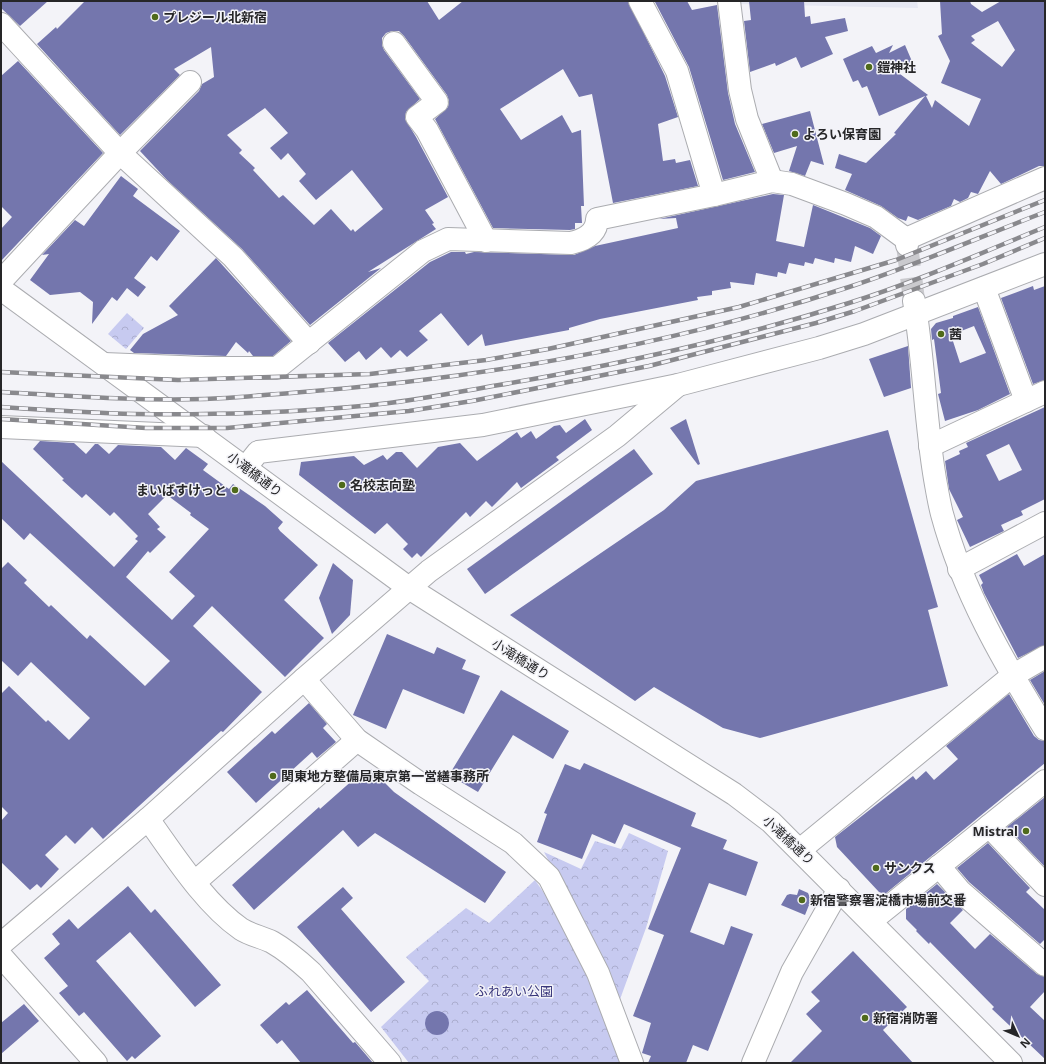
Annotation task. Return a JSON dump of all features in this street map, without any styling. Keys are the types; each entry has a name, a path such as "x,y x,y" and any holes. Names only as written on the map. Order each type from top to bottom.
{"street":[{"path":"640,1 676,71 714,195"},
{"path":"729,1 738,74 747,119 772,181"},
{"path":"1,24 120,153 233,257 309,343"},
{"path":"394,43 437,102 417,117 427,130 486,241"},
{"path":"1,281 120,153 190,82"},
{"path":"104,364 205,368 277,368 423,251 448,239 571,244 587,238 595,230 597,219 714,195 772,181 792,184 846,204 876,218 906,242 1045,178"},
{"path":"246,467 258,452 483,425 678,385 819,348 864,334 915,307 984,288 1045,264"},
{"path":"930,446 1035,396 984,288"},
{"name":"小滝橋通り","path":"1,289 204,436 409,588 734,794 772,822 801,849 1011,1063"},
{"path":"915,307 930,446 941,513 959,569 983,622 1012,676 1045,729"},
{"path":"96,1063 2,945 148,819 304,679 429,571 617,436 678,385"},
{"path":"1,427 204,436"},
{"path":"959,569 1045,523"},
{"path":"801,849 1012,676 1045,657"},
{"path":"304,679 358,740 420,784 513,843 549,877 598,973 632,1063"},
{"path":"195,882 358,740"},
{"path":"871,921 1045,781"},
{"path":"148,819 195,882 229,920 242,930 284,950 311,972 390,1063"},
{"path":"989,826 1045,885"},
{"path":"939,866 960,891 1045,965"},
{"path":"752,1063 792,972 839,889"}],"shaded area":[{"path":"737,1 917,1 918,8 737,4"}],"green space":[{"path":"127,313 144,328 126,349 108,334"},
{"path":"629,833 668,851 646,928 619,1002 565,891 544,852 581,869 595,841 621,849"},
{"name":"ふれあい公園","path":"535,880 544,893 591,980 622,1063 409,1063 381,1027 429,981 406,957 466,908 489,923"}],"building":[{"path":"1,1 48,1 20,26 1,8"},
{"path":"85,1 427,1 439,20 463,1 628,1 665,76 678,117 658,124 663,161 675,159 676,163 690,160 698,186 613,203 592,94 579,97 563,69 500,109 521,140 562,115 572,133 581,130 584,206 581,206 582,223 575,223 575,229 570,230 493,228 435,119 448,107 449,101 447,95 404,36 399,31 386,33 382,38 384,50 420,99 406,112 405,119 448,197 425,210 434,223 432,224 436,229 368,272 381,268 310,325 242,249 167,180 140,151 199,91 202,84 214,77 211,47 174,69 180,75 120,135 37,44 56,27 57,29","holes":["265,108 288,133 270,148 281,160 288,153 306,174 299,181 316,200 352,170 383,209 355,232 353,229 351,231 331,209 314,225 283,195 279,198 253,170 255,168 239,153 242,150 227,135"]},
{"path":"687,1 692,10 717,5 728,93 735,124 755,172 723,180 689,67 655,2"},
{"path":"749,1 804,1 805,17 810,16 811,24 845,18 848,31 825,37 833,54 801,68 796,57 776,66 775,63 750,72 744,21 751,20"},
{"path":"940,1 970,1 971,4 982,12 1001,1 1045,1 1045,166 1039,166 1001,184 990,171 978,194 971,192 968,198 960,202 954,199 951,206 918,220 908,216 906,221 898,218 881,206 845,190 852,174 835,168 839,154 866,163 896,134 894,133 925,96 879,116 867,86 862,88 858,80 853,82 843,59 872,46 876,53 893,45 889,53 905,45 917,73 884,62 928,95 926,96 932,108 935,100 969,126 981,99 941,83 950,61 938,36 942,34","holes":["998,21 1015,50 1002,67 971,43 975,40 971,36"]},
{"path":"18,61 103,153 1,261 1,229 12,217 1,206 1,76"},
{"path":"810,111 824,165 811,161 805,176 789,171 797,146 774,153 762,124"},
{"path":"121,176 138,189 133,196 180,231 157,261 151,256 134,278 146,287 138,297 127,288 117,301 112,297 92,324 93,302 80,292 50,295 30,280 49,254 42,255 75,220 84,226"},
{"path":"773,194 784,195 776,241 804,247 813,205 870,228 881,236 873,254 855,246 851,262 835,258 834,263 815,258 813,264 805,262 804,266 789,263 786,274 778,272 777,277 756,273 754,285 730,282 731,288 712,291 712,295 697,297 698,300 600,319 569,328 569,330 485,346 482,334 468,346 441,313 419,331 428,340 407,357 400,350 391,358 381,347 366,360 359,351 345,362 328,343 430,262 451,252 465,252 466,254 474,252 574,255 595,246 678,228 676,218 659,219"},
{"path":"216,258 291,341 273,356 253,356 249,351 248,353 236,342 226,356 134,353 130,350 143,334 178,315 169,306"},
{"path":"1033,286 1034,290 1045,286 1045,380 1033,384 1001,298"},
{"path":"978,307 1010,394 978,410 945,421 938,394 941,393 934,339 932,340 931,329 936,323 953,318 953,316","holes":["974,326 986,353 960,363 951,335"]},
{"path":"908,346 911,388 884,397 869,359"},
{"path":"1045,407 1045,499 1021,511 1023,515 1001,525 1004,531 970,547 957,520 963,517 949,489 945,461 960,454 959,451 968,447 966,443","holes":["1009,444 1022,470 999,481 986,455"]},
{"path":"585,419 592,430 556,457 559,460 521,488 517,482 492,507 486,501 470,517 466,512 421,557 417,553 412,558 403,549 408,544 387,523 375,534 299,475 301,462 354,456 364,465 383,455 387,460 396,452 402,452 417,468 438,447 460,443 477,461 517,432 521,438 531,431 536,439 554,426 560,425 566,433"},
{"path":"686,419 700,464 698,465 670,428"},
{"path":"888,430 938,607 928,610 948,686 760,738 723,728 654,687 635,701 510,615 664,510 696,481"},
{"path":"40,441 74,443 86,454 95,444 98,444 109,454 118,445 161,447 175,460 186,448 208,464 203,470 229,489 233,484 265,506 283,522 278,528 280,531 318,565 284,600 324,638 285,677 212,606 193,626 262,692 223,732 221,731 103,839 92,827 75,844 66,835 45,855 59,869 41,888 37,884 30,890 1,862 1,821 8,813 1,806 1,694 9,686 46,722 48,720 69,740 90,718 31,662 18,676 1,660 1,569 8,562 27,580 24,583 49,607 51,605 87,639 90,635 145,686 170,661 30,533 24,540 1,518 1,461 114,567 138,541 135,539 138,536 114,512 110,516 86,494 82,498 62,480 64,479 33,449","holes":["167,495 191,513 190,515 209,529 169,572 195,596 172,620 126,577 148,551 150,553 166,537 157,529 160,527 148,514"]},
{"path":"634,449 653,474 485,594 467,569"},
{"path":"1017,554 1024,566 1045,554 1045,645 1018,658 984,593 981,585 983,583 979,575"},
{"path":"333,563 353,580 350,615 332,634 319,598"},
{"path":"387,634 434,654 437,647 466,660 462,669 480,676 464,714 403,689 386,729 353,715"},
{"path":"1045,671 1045,705 1030,680"},
{"path":"501,690 569,731 553,759 513,735 478,792 449,775"},
{"path":"1009,694 1034,736 1039,740 1045,741 1045,763 885,894 879,892 837,847 835,837 913,776 916,780 926,771 934,780 958,759 946,746"},
{"path":"309,703 327,724 323,728 336,742 317,758 312,752 256,803 227,772 272,731 275,734"},
{"path":"584,763 696,813 691,826 727,840 723,849 758,862 746,896 709,883 690,932 724,945 731,926 753,934 708,1051 693,1045 686,1063 648,1063 651,1056 642,1053 651,1023 633,1016 664,935 648,929 681,848 624,824 615,844 592,834 582,859 537,842 547,814 544,813 565,764 580,770"},
{"path":"371,769 394,792 506,872 485,903 375,833 358,847 343,830 254,910 232,885 319,807 320,809 363,771"},
{"path":"1045,797 1045,867 1007,827"},
{"path":"988,843 1030,888 1026,892 1045,910 1045,939 1040,944 969,882 957,868"},
{"path":"937,884 963,910 950,923 975,949 990,934 1037,974 1045,977 1045,991 1030,1007 1045,1021 1045,1059 992,1009 994,1007 930,942 929,944 916,931 917,930 906,919 906,909"},
{"path":"128,886 151,913 155,909 221,985 195,1007 130,932 96,961 161,1036 135,1059 132,1056 127,1061 84,1012 79,1016 59,993 68,986 44,958 60,944 52,934 69,919 78,929"},
{"path":"343,887 353,898 341,909 405,982 371,1012 297,927"},
{"path":"799,889 808,893 811,900 805,915 781,905 787,895 797,895"},
{"path":"853,951 907,1007 883,1030 913,1063 790,1063 822,1031 806,1014 820,1001 811,992"},
{"path":"307,990 353,1043 355,1042 373,1063 301,1063 282,1040 277,1044 260,1025 286,1002 289,1005"},
{"path":"24,1004 39,1021 1,1054 1,1023"},
{"path":"437,1011 446,1014 449,1023 446,1032 437,1035 428,1032 425,1023 428,1014"}],"tunnel":[{"path":"907,245 914,300"}],"railway":[{"path":"1,372 178,380 370,374 486,360 548,349 739,307 896,260 1045,200"},
{"path":"1,392 128,399 227,398 362,387 433,379 573,357 643,343 781,308 899,270 1045,212"},
{"path":"1,407 118,414 224,414 342,408 436,396 632,360 763,328 874,295 948,267 1045,227"},
{"path":"1,419 146,428 227,428 409,411 472,401 649,366 816,323 855,311 983,264 1045,238"}],"place":[{"name":"プレジール北新宿","path":"155,17"},
{"name":"鎧神社","path":"869,67"},
{"name":"よろい保育園","path":"795,134"},
{"name":"茜","path":"941,334"},
{"name":"名校志向塾","path":"342,485"},
{"name":"まいばすけっと","path":"235,490"},
{"name":"関東地方整備局東京第一営繕事務所","path":"273,776"},
{"name":"Mistral","path":"1026,831"},
{"name":"サンクス","path":"876,868"},
{"name":"新宿警察署淀橋市場前交番","path":"802,900"},
{"name":"新宿消防署","path":"865,1018"}]}
